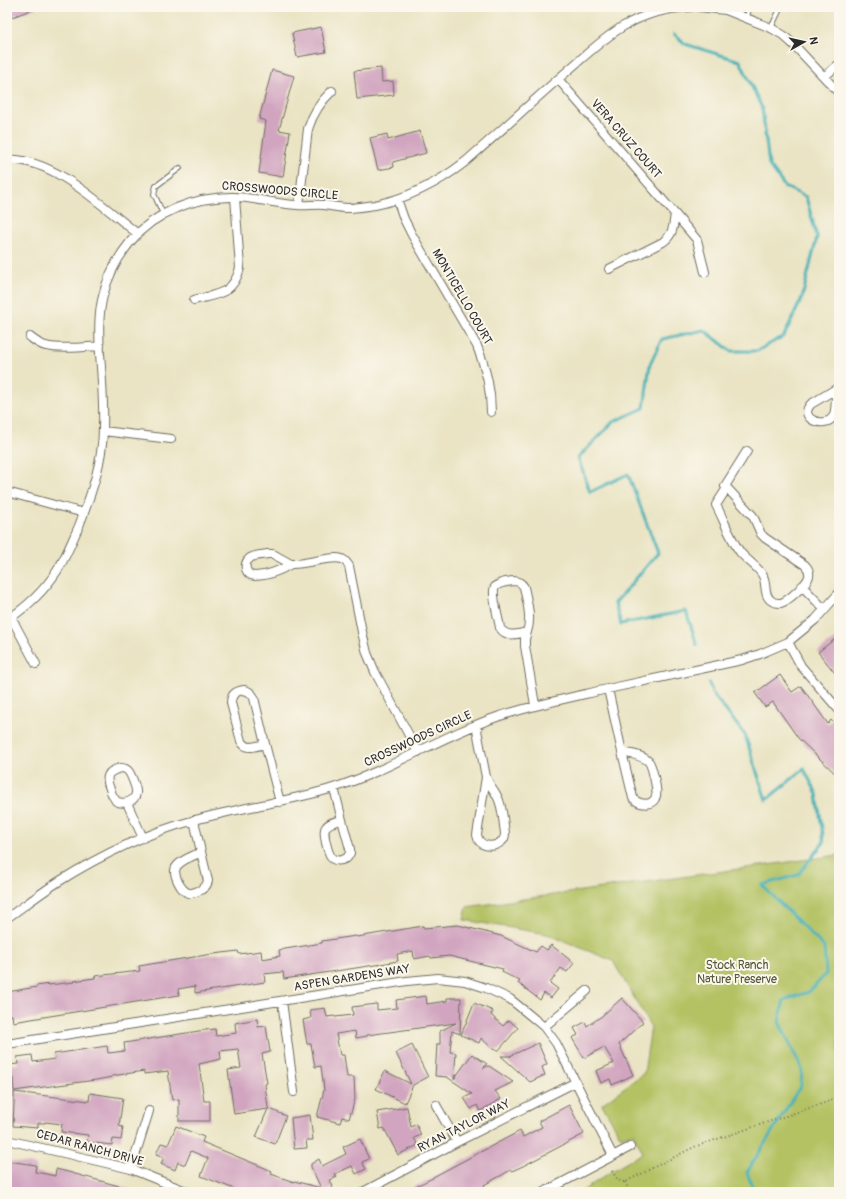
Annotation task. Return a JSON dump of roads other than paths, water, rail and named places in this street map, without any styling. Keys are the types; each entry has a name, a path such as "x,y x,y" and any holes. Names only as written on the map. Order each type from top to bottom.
{"street":[{"name":"CROSSWOODS CIRCLE","path":"36,664 20,634 9,618 23,609 35,598 57,572 68,552 91,494 103,431 99,322 101,304 108,278 121,254 138,234 153,222 178,207 211,198 235,197 299,205 324,205 346,208 361,207 398,199 433,184 450,174 607,37 622,27 669,9 691,7"},
{"path":"699,7 726,10 771,28 783,35 839,91"},
{"path":"824,77 839,64"},
{"name":"VERA CRUZ COURT","path":"558,79 697,240 705,272"},
{"path":"299,205 308,129 317,108 332,91"},
{"path":"7,160 29,162 64,177 138,234"},
{"path":"194,300 222,293 234,284 238,277 240,268 235,197"},
{"name":"MONTICELLO COURT","path":"398,199 404,219 412,235 477,346 489,381 491,412"},
{"path":"609,269 663,242 673,230 675,214"},
{"path":"30,337 36,342 45,346 55,348 100,346"},
{"path":"103,431 171,439"},
{"path":"727,488 753,516 761,534 765,538 808,568 809,577 786,601 776,603 768,598 763,576 760,570 743,556 737,548 716,505 727,488 725,486 746,451"},
{"path":"7,492 84,513"},
{"path":"291,564 272,554 268,554 249,558 245,566 248,574 256,576 277,572 291,564 335,558 343,559 349,566 367,653 375,672 418,752"},
{"path":"527,632 508,635 500,628 494,593 496,586 518,581 522,583 524,587 530,618 530,626 527,632 525,646 535,705"},
{"path":"802,586 825,610"},
{"name":"CROSSWOODS CIRCLE","path":"8,915 88,864 117,849 194,820 280,802 334,788 390,766 476,725 498,716 535,705 742,660 760,654 788,642 815,620 839,593"},
{"path":"788,642 801,666 839,710"},
{"path":"608,689 622,752 633,798 640,804 654,800 657,793 652,768 649,762 643,758 622,752"},
{"path":"265,744 250,748 242,744 231,703 231,698 237,691 244,690 252,694 265,744 280,802"},
{"path":"476,725 486,777 500,804 506,833 505,838 502,841 498,844 489,846 480,843 477,835 486,777"},
{"path":"117,768 125,769 129,772 136,789 134,798 127,803 119,803 113,798 106,781 106,777 109,773 117,768"},
{"path":"334,788 350,849 350,853 347,858 338,861 333,860 330,856 324,832 325,827 328,824 342,820"},
{"path":"127,803 143,838"},
{"path":"194,820 208,881 205,887 195,893 188,893 183,890 175,875 175,869 178,864 201,852"},
{"name":"ASPEN GARDENS WAY","path":"7,1044 407,981 438,978 465,981 486,988 510,999 544,1027 556,1043 613,1156"},
{"path":"544,1027 586,991"},
{"path":"282,1001 294,1092"},
{"name":"RYAN TAYLOR WAY","path":"363,1192 576,1082"},
{"path":"436,1106 458,1142"},
{"path":"131,1169 149,1111"},
{"name":"CEDAR RANCH DRIVE","path":"7,1140 131,1169 188,1192"},
{"path":"544,1192 630,1147"}],"lane":[{"path":"747,18 749,7"},
{"path":"771,28 781,7"},
{"path":"164,215 154,194 156,186 180,168"}],"waterway":[{"path":"674,34 685,44 740,61 762,108 769,165 785,187 806,197 817,237 802,298 784,336 757,351 731,351 704,330 662,339 650,364 644,408 613,422 578,458 590,492 628,474 658,553 615,603 621,624 686,611 697,645"},
{"path":"709,683 712,693 745,735 766,800 804,769 817,794 824,842 798,875 762,885 824,947 826,974 809,992 784,1000 779,1022 802,1069 801,1085 747,1172 754,1192"}],"park label":[{"name":"Stock Ranch Nature Preserve","path":"737,972"}]}
